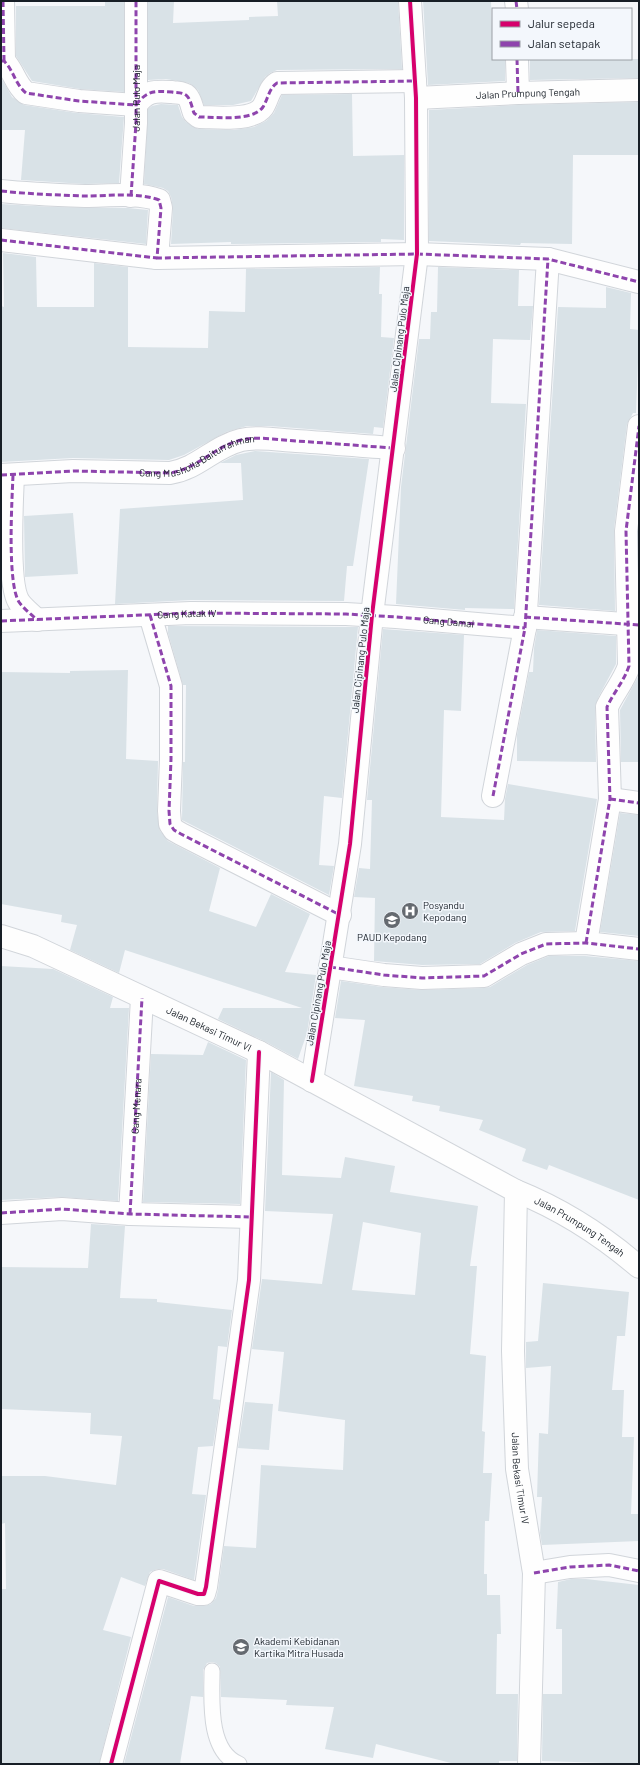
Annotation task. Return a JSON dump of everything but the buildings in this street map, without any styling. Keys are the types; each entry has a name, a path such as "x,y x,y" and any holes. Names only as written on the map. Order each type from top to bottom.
{"street":[{"path":"3,1 3,61 11,68 20,88 26,93 79,101 136,105"},
{"name":"Jalan Pulo Maja","path":"132,196 136,105 136,1"},
{"name":"Jalan Cipinang Pulo Maja","path":"312,1080 340,915 350,844 372,615 417,254 416,90 410,1"},
{"path":"517,60 518,93"},
{"name":"Jalan Prumpung Tengah","path":"136,105 142,96 155,91 182,93 189,101 194,114 199,116 242,117 256,114 262,108 273,86 277,83 416,90 518,93 639,90"},
{"path":"1,191 47,195 132,196 159,200 161,208 157,258"},
{"path":"1,240 157,258 417,254 548,259 639,282"},
{"path":"493,796 525,623 548,259"},
{"path":"586,944 610,799 607,707 613,694 625,676 629,666 634,624 626,531 639,426"},
{"name":"Gang Musholla Baiturrahman","path":"7,475 73,471 170,473 183,471 197,464 228,444 251,438 394,448"},
{"path":"7,475 15,590 19,601 37,620"},
{"name":"Gang Katak IV","path":"1,621 214,613 372,615"},
{"path":"150,615 171,686 170,824 174,830 340,915"},
{"name":"Gang Damai","path":"372,615 525,623 634,624"},
{"path":"610,799 639,803"},
{"name":"Jalan Bekasi Timur VI","path":"1,936 33,946 259,1052 516,1191"},
{"path":"330,967 384,975 422,978 484,976 521,954 546,944 586,944 639,949"},
{"name":"Gang Menara","path":"130,1214 142,998"},
{"path":"111,1764 159,1581 194,1593 204,1594 206,1587 249,1280 259,1052"},
{"name":"Jalan Prumpung Tengah","path":"516,1191 539,1200 582,1226 614,1246 639,1267"},
{"name":"Jalan Bekasi Timur IV","path":"516,1191 513,1351 517,1469 534,1573 529,1764"},
{"path":"1,1213 62,1209 130,1214 251,1217"},
{"path":"534,1573 570,1567 609,1565 639,1571"}],"lane":[{"path":"212,1671 214,1731 222,1749 234,1762 238,1764"}],"marked path":[{"path":"3,1 4,61"},
{"path":"131,196 136,123 136,1"},
{"path":"516,1 517,8"},
{"path":"517,60 518,93"},
{"path":"1,61 4,61 19,86 26,93 79,101 136,105 144,96 152,92 180,93 188,98 194,113 199,117 233,118 251,115 258,112 263,107 270,91 277,83 415,81"},
{"path":"1,191 85,196 132,195 159,200 161,208 157,258 417,254 548,259 639,282"},
{"path":"1,240 157,258"},
{"path":"493,796 525,628 548,259"},
{"path":"586,943 610,799 607,707 629,666 626,531 639,426"},
{"path":"1,475 73,471 170,473 189,467 231,443 255,438 394,448"},
{"path":"13,475 11,541 15,592 19,602 37,620"},
{"path":"1,621 191,613 346,614 525,628"},
{"path":"150,615 171,686 170,824 174,830 181,834 340,915"},
{"path":"525,617 639,625"},
{"path":"610,799 639,803"},
{"path":"330,967 384,975 422,978 484,976 521,954 546,944 586,943 639,949"},
{"path":"130,1214 142,998"},
{"path":"1,1213 62,1209 130,1214 251,1217"},
{"path":"534,1573 570,1567 609,1565 639,1571"}],"cycle path":[{"path":"312,1081 350,844 372,615 417,254 416,98 410,1"},
{"path":"111,1764 159,1581 198,1594 204,1594 206,1587 249,1280 259,1052"}],"place":[{"name":"Posyandu Kepodang","path":"410,911"},
{"name":"PAUD Kepodang","path":"392,920"},
{"name":"Akademi Kebidanan Kartika Mitra Husada","path":"241,1647"}]}
